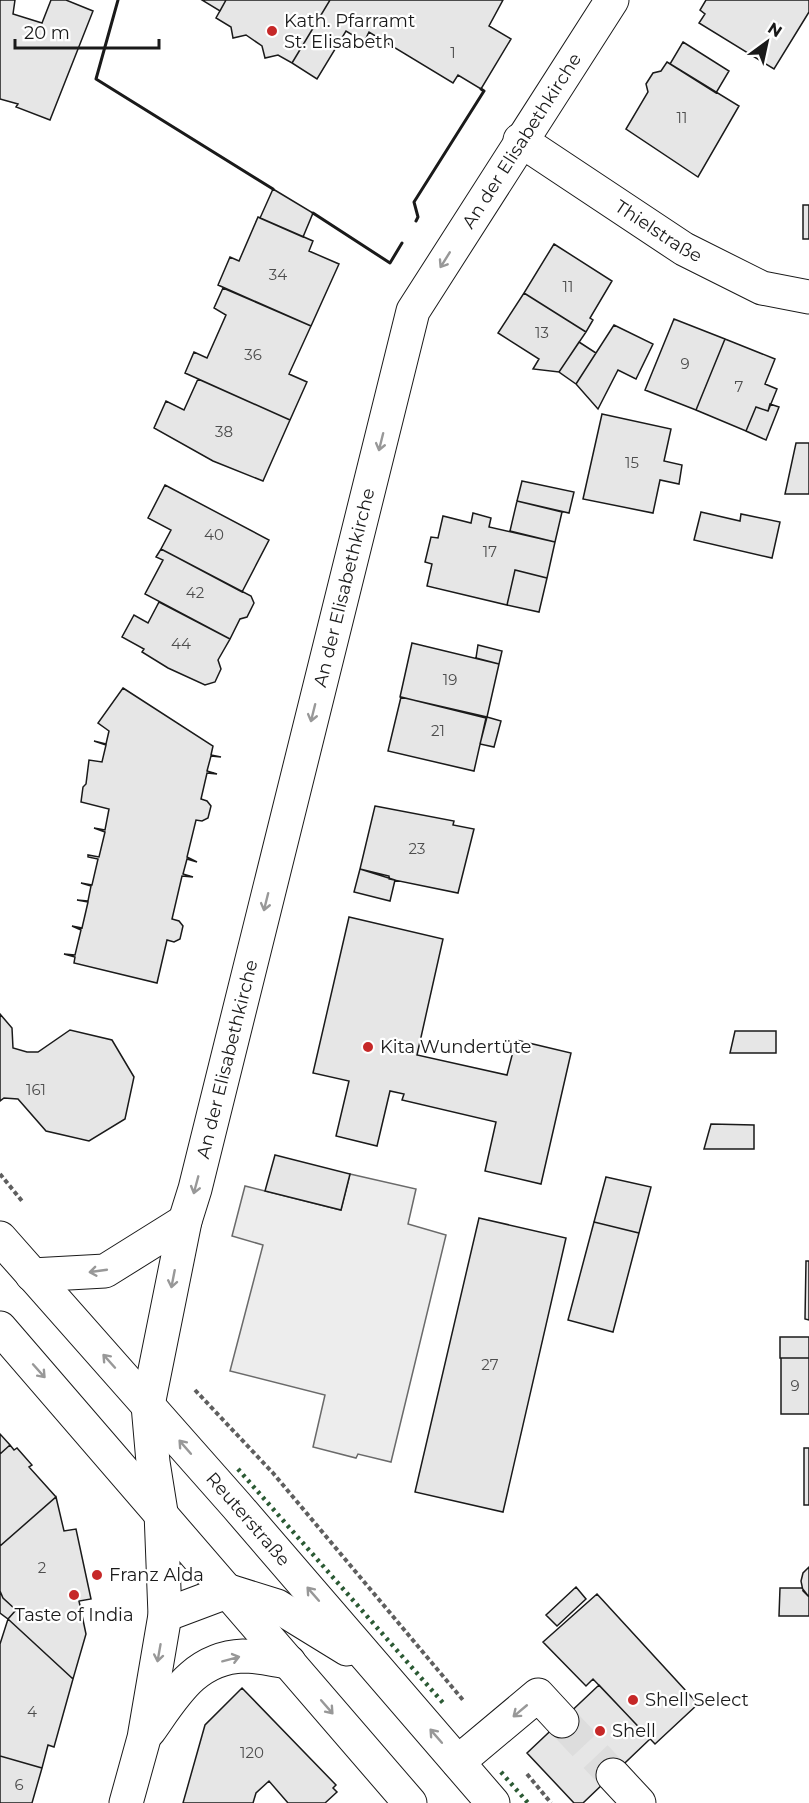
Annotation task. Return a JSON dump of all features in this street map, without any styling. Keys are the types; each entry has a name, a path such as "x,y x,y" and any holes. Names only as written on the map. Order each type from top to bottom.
{"street":[{"name":"An der Elisabethkirche","path":"144,1738 165,1615 161,1512 153,1462 148,1405 185,1221 198,1178 413,311 609,1"},
{"name":"Thielstraße","path":"520,140 684,249 762,288 809,297"},
{"path":"32,1275 105,1271 185,1221"},
{"name":"Reuterstraße","path":"0,1238 493,1803"},
{"path":"0,1328 410,1803"},
{"path":"165,1615 229,1591 277,1606 379,1670"},
{"path":"126,1803 144,1738 185,1680 208,1665 242,1656 289,1662"},
{"path":"458,1762 538,1695 562,1721"},
{"path":"613,1775 639,1803"}],"shaded area":[{"path":"350,1174 416,1189 408,1224 446,1235 391,1462 358,1454 356,1458 313,1447 325,1395 230,1371 263,1245 232,1236 245,1186 341,1210"}],"building":[{"path":"0,0 15,0 13,14 42,23 51,0 66,0 93,11 50,120 16,107 18,104 0,99"},
{"path":"202,0 226,0 220,11"},
{"name":"Kath. Pfarramt St. Elisabeth","path":"226,0 330,0 292,63 278,55 265,58 262,46 246,35 233,38 231,27 216,18"},
{"path":"330,0 503,0 489,26 511,39 481,89 458,75 453,83 369,32 364,42 346,31 317,79 292,63"},
{"path":"706,0 809,0 809,12 774,69 699,23 705,14 700,10"},
{"path":"683,42 729,71 716,93 670,64"},
{"path":"667,62 739,106 698,177 626,129 648,92 646,84 653,73 661,71"},
{"path":"273,189 313,213 303,237 260,218"},
{"path":"803,205 809,205 809,239 803,239"},
{"path":"258,217 313,241 309,251 339,264 311,326 218,285 230,257 239,261"},
{"path":"554,244 612,281 590,318 593,320 586,332 524,293"},
{"path":"223,288 311,326 289,374 307,382 290,420 185,373 194,352 207,358 226,315 214,308"},
{"path":"524,293 586,332 559,372 533,369 539,359 498,333"},
{"path":"674,319 725,339 696,410 645,390"},
{"path":"614,325 653,344 636,379 618,370 598,409 576,384"},
{"path":"725,339 775,359 765,384 777,389 768,411 756,407 746,431 696,410"},
{"path":"579,342 596,353 576,384 559,372"},
{"path":"198,379 290,420 263,481 213,461 154,428 166,401 184,410"},
{"path":"770,404 779,407 766,440 746,431 756,407 768,411"},
{"path":"602,414 671,429 664,461 682,465 679,484 660,480 653,513 583,499"},
{"path":"796,443 809,443 809,494 785,494"},
{"path":"522,481 574,492 569,513 517,501"},
{"path":"165,485 269,540 242,592 161,549 171,530 148,518"},
{"path":"517,501 562,512 555,542 510,531"},
{"path":"701,512 740,521 741,514 780,522 772,558 694,540"},
{"path":"473,513 491,518 489,527 555,542 547,578 515,570 507,605 427,586 432,564 425,562 431,537 438,538 443,516 471,523"},
{"path":"161,549 251,596 254,603 247,617 240,619 230,639 145,594 163,560 156,557"},
{"path":"515,570 547,578 539,612 507,605"},
{"path":"159,602 230,639 218,660 221,669 215,682 205,685 168,668 142,652 144,649 122,637 134,615 148,623"},
{"path":"412,643 499,664 487,717 400,697"},
{"path":"478,645 502,651 499,664 476,658"},
{"path":"123,688 213,746 211,755 221,757 211,756 207,771 217,774 207,773 201,799 207,801 211,806 208,818 202,821 196,820 187,857 197,862 187,859 183,874 193,877 182,876 172,919 179,921 183,926 180,939 174,942 167,940 157,983 74,963 75,957 64,954 75,955 81,930 72,926 82,928 88,902 77,900 88,901 91,886 81,883 92,885 98,859 88,857 88,855 99,857 105,832 94,828 105,830 109,809 81,802 83,787 86,784 89,760 102,762 106,745 94,741 106,744 109,731 98,723"},
{"path":"401,697 486,718 474,771 388,751"},
{"path":"487,717 501,721 494,747 480,744"},
{"path":"375,806 454,821 453,825 474,829 458,893 389,879 389,876 360,869"},
{"path":"360,869 395,880 390,901 354,892"},
{"name":"Kita Wundertüte","path":"349,917 443,939 417,1055 507,1075 516,1040 571,1053 541,1184 485,1171 496,1122 402,1100 404,1094 390,1091 377,1146 336,1136 349,1081 313,1073"},
{"path":"0,1014 12,1028 13,1048 27,1052 38,1052 70,1030 112,1040 134,1077 125,1119 89,1141 46,1131 18,1099 4,1098 0,1101"},
{"path":"735,1031 776,1031 776,1053 730,1053"},
{"path":"711,1124 754,1125 754,1149 704,1149"},
{"path":"275,1155 350,1174 341,1210 265,1191"},
{"path":"606,1177 651,1187 639,1233 594,1222"},
{"path":"479,1218 566,1238 503,1512 415,1492"},
{"path":"594,1222 639,1233 613,1332 568,1320"},
{"path":"806,1261 809,1261 809,1320 805,1319"},
{"path":"780,1337 809,1337 809,1358 780,1358"},
{"path":"781,1358 809,1358 809,1414 781,1414"},
{"path":"0,1434 10,1445 0,1454"},
{"path":"10,1445 14,1450 17,1448 32,1465 29,1467 56,1497 0,1546 0,1454"},
{"path":"804,1448 809,1448 809,1505 804,1505"},
{"path":"56,1497 64,1531 76,1529 91,1599 79,1601 86,1634 73,1679 8,1619 16,1610 3,1598 0,1591 0,1546"},
{"path":"809,1567 809,1597 803,1591 801,1581 803,1573"},
{"path":"576,1587 586,1599 557,1626 546,1615"},
{"path":"780,1588 802,1588 809,1597 809,1616 779,1616"},
{"path":"0,1591 3,1598 16,1610 8,1619 0,1613"},
{"path":"597,1594 698,1704 655,1744 593,1679 586,1686 543,1642"},
{"path":"8,1619 73,1679 54,1747 48,1745 42,1768 0,1756 0,1644"},
{"path":"599,1685 650,1739 583,1803 574,1803 527,1753"},
{"path":"242,1688 336,1785 333,1788 337,1792 325,1803 288,1803 269,1781 256,1793 253,1803 183,1803 205,1725"},
{"path":"0,1756 42,1768 32,1803 0,1803"}],"tunnel":[{"path":"562,1721 613,1775"}],"hedge":[{"path":"238,1469 444,1704"},
{"path":"501,1772 528,1803"}],"wall":[{"path":"118,0 96,79 273,189"},
{"path":"416,221 418,217 414,202 484,91 481,89"},
{"path":"313,213 390,263 402,243"}],"place":[{"name":"Kath. Pfarramt St. Elisabeth","path":"272,31"},
{"name":"Kita Wundertüte","path":"368,1047"},
{"name":"Franz Alda","path":"97,1575"},
{"name":"Taste of India","path":"74,1595"},
{"name":"Shell Select","path":"633,1700"},
{"name":"Shell","path":"600,1731"}]}
